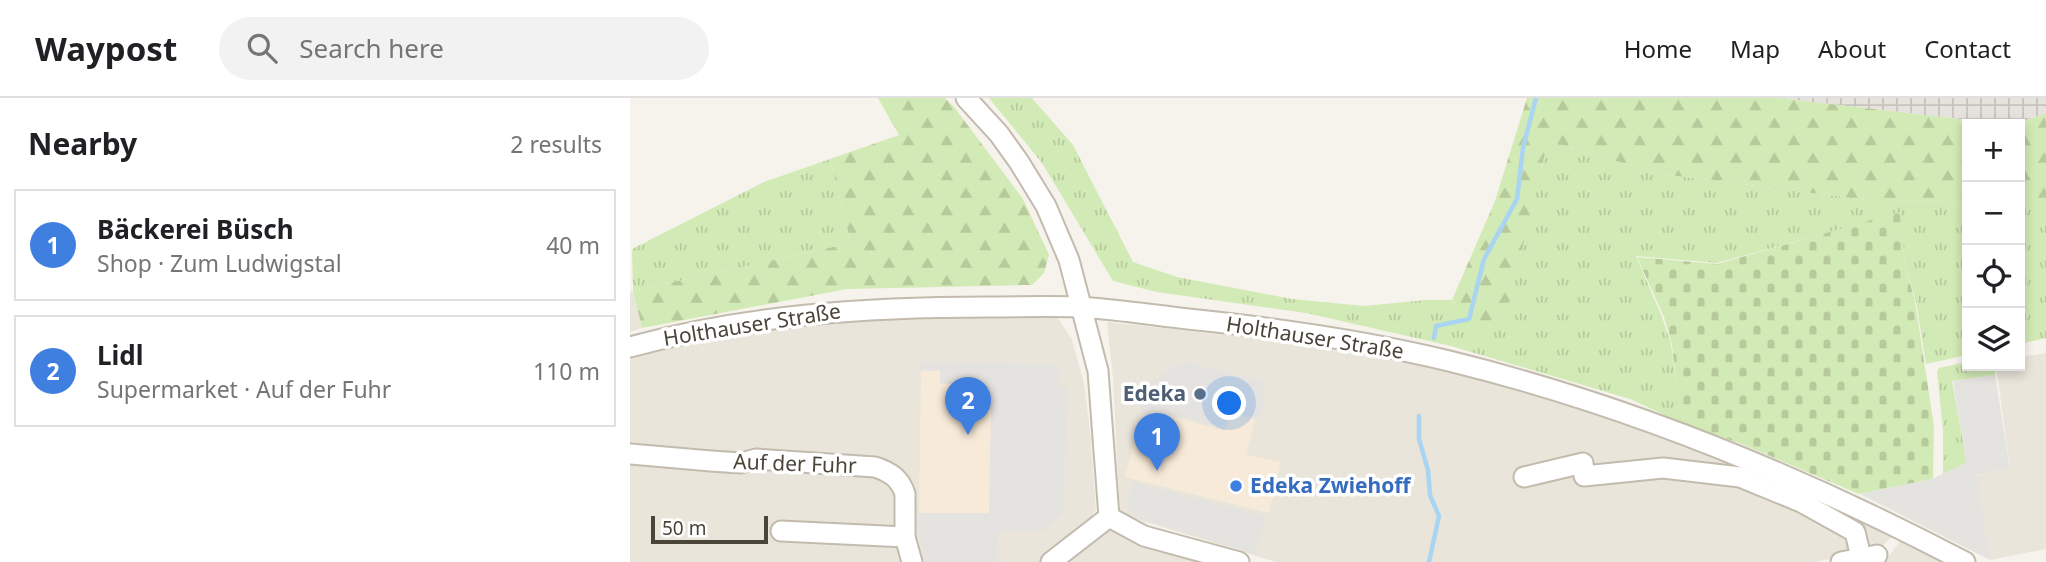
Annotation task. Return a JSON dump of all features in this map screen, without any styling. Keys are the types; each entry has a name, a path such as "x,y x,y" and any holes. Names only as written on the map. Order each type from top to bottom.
{"street":[{"path":"966,98 999,134 1019,162 1046,206 1069,260 1098,371 1109,517"},
{"name":"Holthauser Straße","path":"630,347 736,324 846,310 923,307 1081,307 1279,328 1436,358 1593,403 1727,450 1821,490 1965,562"},
{"name":"Auf der Fuhr","path":"630,454 740,463 757,459 875,467 894,475 903,487 905,537 912,562"},
{"path":"1524,477 1583,463 1584,475 1663,468 1740,477 1801,502 1855,532 1869,556 1841,562"},
{"path":"1051,562 1109,517"},
{"path":"1109,517 1143,536 1239,562"},
{"path":"781,531 905,537"}],"shaded area":[{"path":"1779,98 2046,98 2046,113 2025,120 1962,119"},
{"path":"633,291 642,328 630,332 630,292"},
{"path":"920,312 1054,312 1072,340 1084,383 1090,431 1096,510 1076,536 1042,562 630,562 630,353 695,336"},
{"path":"1107,322 1278,341 1446,370 1595,413 1738,467 1895,534 1879,549 1815,562 1276,562 1120,514 1113,378"},
{"path":"2046,353 2046,549 1990,560 1975,476 2010,467 1997,371 2025,371 2025,356"},
{"path":"921,362 1059,364 1058,386 1067,387 1064,512 1045,531 998,531 997,562 925,562 917,527 919,513 989,513 991,409 981,407 981,383 940,383 940,370 920,370"},
{"name":"Edeka","path":"1187,362 1263,381 1265,393 1260,419 1229,410 1224,428 1170,414 1166,426 1149,421 1133,396 1169,369"},
{"path":"921,371 940,371 940,384 980,384 980,408 991,409 989,513 919,513"},
{"path":"1995,375 2010,468 1976,475 1990,560 1860,494 1932,479 1966,463 1953,381"},
{"path":"1231,413 1255,419 1246,455 1281,462 1269,513 1125,477 1137,432 1164,439 1171,416 1225,431"},
{"path":"1132,482 1265,516 1255,554 1138,518 1127,506"},
{"path":"1111,526 1224,562 1064,562"},
{"path":"1901,540 1947,562 1871,562 1890,555"}],"green space":[{"path":"878,98 945,98 954,107 1023,199 1049,255 1044,273 1032,285 847,289 642,328 633,291 851,243 830,159 899,135"},
{"path":"989,98 1032,98 1073,145 1133,262 1177,277 1292,299 1364,306 1452,300 1458,316 1503,329 1548,141 1661,174 1875,201 1962,202 1962,356 1926,364 1916,301 1905,265 1900,213 1717,263 1636,256 1671,344 1682,423 1630,399 1451,346 1306,313 1157,292 1113,281 1042,163"},
{"path":"1527,98 1779,98 1962,119 1962,202 1875,201 1661,174 1548,141 1503,330 1458,316 1452,300 1495,201"},
{"path":"2046,113 2046,203 2025,203 2025,120"},
{"path":"830,159 851,243 633,291 632,249 764,182"},
{"path":"2025,203 2046,203 2046,338 2025,343"},
{"path":"1900,212 1905,265 1915,301 1934,427 1933,479 1859,494 1744,445 1681,422 1672,345 1664,317 1637,257 1717,264"},
{"path":"1962,363 1962,371 1995,371 1995,375 1952,381 1967,463 1943,474 1943,430 1937,372 1939,368"}],"waterway":[{"path":"1434,338 1436,326 1469,319 1484,259 1517,199 1523,148 1536,98"},
{"path":"1419,416 1419,439 1428,470 1430,495 1439,516 1429,562"}],"place":[{"name":"Edeka","path":"1200,394"},
{"name":"Lidl","path":"968,435"},
{"name":"Bäckerei Büsch","path":"1157,471"},
{"name":"Edeka Zwiehoff","path":"1236,486"}]}
